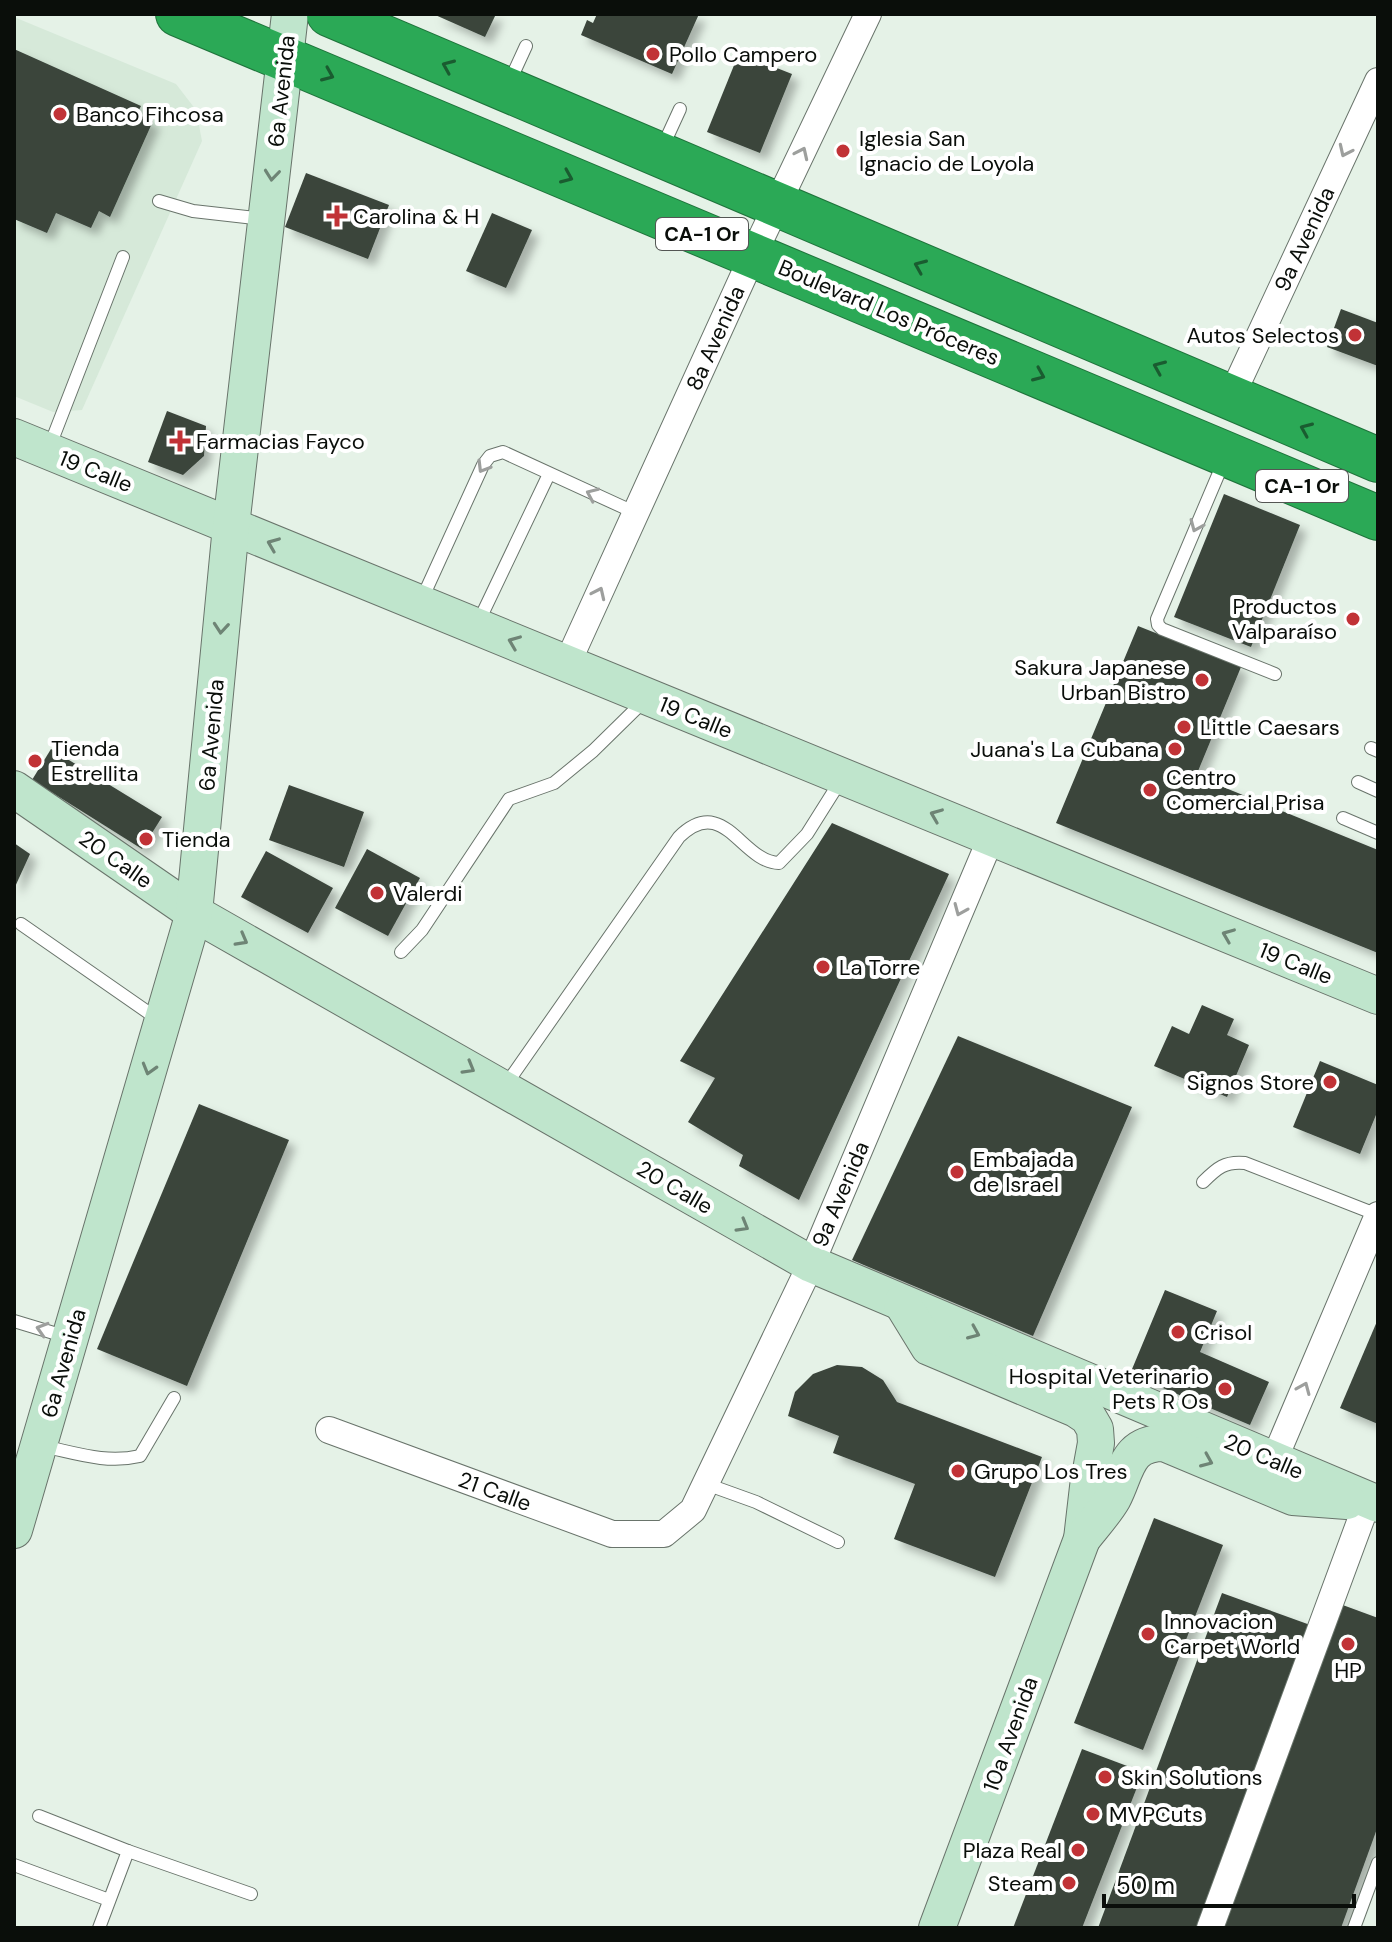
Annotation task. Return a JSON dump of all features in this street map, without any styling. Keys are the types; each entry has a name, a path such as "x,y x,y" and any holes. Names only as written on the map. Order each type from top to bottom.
{"highway":[{"name":"Boulevard Los Próceres","path":"178,14 1378,518"},
{"name":"CA-1 Or","path":"329,14 1378,460"}],"street":[{"name":"6a Avenida","path":"14,1530 20,1487 39,1445 194,913 231,526 290,14"},
{"name":"8a Avenida","path":"567,664 753,255 868,14"},
{"name":"9a Avenida","path":"1231,397 1378,81"},
{"name":"19 Calle","path":"14,437 1378,996"},
{"name":"20 Calle","path":"14,789 194,913 811,1264 1374,1503"},
{"name":"9a Avenida","path":"664,1534 693,1510 811,1264 991,838"},
{"path":"1274,1460 1378,1215"},
{"name":"10a Avenida","path":"902,1303 929,1347 1076,1409 1088,1417 1095,1429 1096,1443 1082,1539 937,1928"},
{"name":"21 Calle","path":"329,1430 612,1534 664,1534"},
{"name":"10a Avenida","path":"1082,1539 1112,1500 1135,1452 1144,1446 1164,1443 1293,1497 1374,1503"},
{"path":"1210,1928 1374,1503"}],"lane":[{"path":"505,90 526,46"},
{"path":"659,155 680,109"},
{"path":"159,201 193,211 267,220"},
{"path":"47,451 123,257"},
{"path":"420,604 483,465 490,456 503,452 636,513"},
{"path":"1227,454 1157,619 1158,625 1275,674"},
{"path":"476,626 549,474"},
{"path":"401,952 422,930 509,799 554,783 593,751 648,697"},
{"path":"504,1088 679,837 691,826 712,822 729,830 764,858 779,863 807,834 843,777"},
{"path":"1358,782 1378,791"},
{"path":"1343,818 1378,833"},
{"path":"21,924 162,1022"},
{"path":"1203,1182 1218,1166 1231,1162 1245,1163 1378,1215"},
{"path":"14,1321 70,1338"},
{"path":"39,1445 101,1460 119,1461 140,1456 174,1398"},
{"path":"706,1484 756,1502 838,1542"},
{"path":"39,1816 251,1894"},
{"path":"99,1928 128,1851"},
{"path":"1354,1928 1378,1863"},
{"path":"14,1865 109,1900"}],"shaded area":[{"path":"14,17 176,84 196,110 202,141 82,410 53,412 14,396"}],"building":[{"path":"433,14 496,14 485,37"},
{"name":"Pollo Campero","path":"597,14 699,14 672,74 581,35 587,20 593,23"},
{"path":"14,49 141,106 137,114 153,121 110,217 99,211 91,228 56,213 47,233 14,219"},
{"path":"739,53 792,74 760,153 707,132"},
{"name":"Carolina & H","path":"306,173 389,205 368,259 285,227"},
{"path":"492,213 532,230 506,288 466,271"},
{"name":"Autos Selectos","path":"1341,309 1378,323 1378,366 1327,347"},
{"name":"Farmacias Fayco","path":"167,411 206,426 204,456 183,475 148,462"},
{"path":"1224,494 1300,525 1251,647 1174,617"},
{"name":"Centro Comercial Prisa","path":"1138,626 1241,667 1196,776 1378,850 1378,953 1056,823"},
{"path":"51,749 162,817 142,849 32,780"},
{"path":"289,785 364,812 344,867 269,840"},
{"name":"La Torre","path":"832,823 949,874 799,1200 739,1166 743,1155 688,1122 715,1078 680,1061"},
{"path":"14,843 30,854 14,889"},
{"name":"Valerdi","path":"367,849 420,878 388,936 335,908"},
{"path":"266,851 333,888 308,933 241,897"},
{"path":"1202,1005 1234,1019 1227,1035 1249,1045 1227,1097 1154,1066 1172,1026 1189,1034"},
{"path":"958,1036 1132,1107 1033,1336 852,1260"},
{"path":"1320,1061 1378,1085 1378,1110 1360,1154 1293,1127"},
{"path":"199,1104 289,1140 187,1386 97,1349"},
{"path":"1165,1290 1217,1311 1200,1352 1269,1382 1250,1425 1130,1374"},
{"path":"1378,1319 1378,1424 1340,1408"},
{"name":"Grupo Los Tres","path":"837,1365 862,1367 883,1380 897,1402 1042,1457 995,1577 894,1539 915,1484 833,1453 839,1436 788,1416 795,1392 813,1374"},
{"name":"Innovacion Carpet World","path":"1154,1518 1223,1545 1143,1750 1074,1723"},
{"path":"1222,1593 1313,1626 1201,1928 1098,1928"},
{"path":"1340,1604 1378,1618 1378,1826 1341,1928 1224,1928"},
{"name":"Plaza Real","path":"1082,1749 1143,1772 1082,1928 1013,1928"}],"place":[{"name":"Pollo Campero","path":"653,54"},
{"name":"Banco Fihcosa","path":"60,114"},
{"name":"Iglesia San Ignacio de Loyola","path":"843,151"},
{"name":"Carolina & H","path":"337,216"},
{"name":"Autos Selectos","path":"1355,335"},
{"name":"Farmacias Fayco","path":"180,441"},
{"name":"Productos Valparaíso","path":"1353,619"},
{"name":"Sakura Japanese Urban Bistro","path":"1202,680"},
{"name":"Little Caesars","path":"1184,727"},
{"name":"Juana's La Cubana","path":"1175,749"},
{"name":"Tienda Estrellita","path":"35,761"},
{"name":"Centro Comercial Prisa","path":"1150,790"},
{"name":"Tienda","path":"146,839"},
{"name":"Valerdi","path":"377,893"},
{"name":"La Torre","path":"823,967"},
{"name":"Signos Store","path":"1330,1082"},
{"name":"Embajada de Israel","path":"957,1172"},
{"name":"Crisol","path":"1178,1332"},
{"name":"Hospital Veterinario Pets R Os","path":"1225,1389"},
{"name":"Grupo Los Tres","path":"958,1471"},
{"name":"Innovacion Carpet World","path":"1148,1634"},
{"name":"HP","path":"1348,1644"},
{"name":"Skin Solutions","path":"1105,1777"},
{"name":"MVPCuts","path":"1093,1814"},
{"name":"Plaza Real","path":"1078,1850"},
{"name":"Steam","path":"1069,1883"}]}
